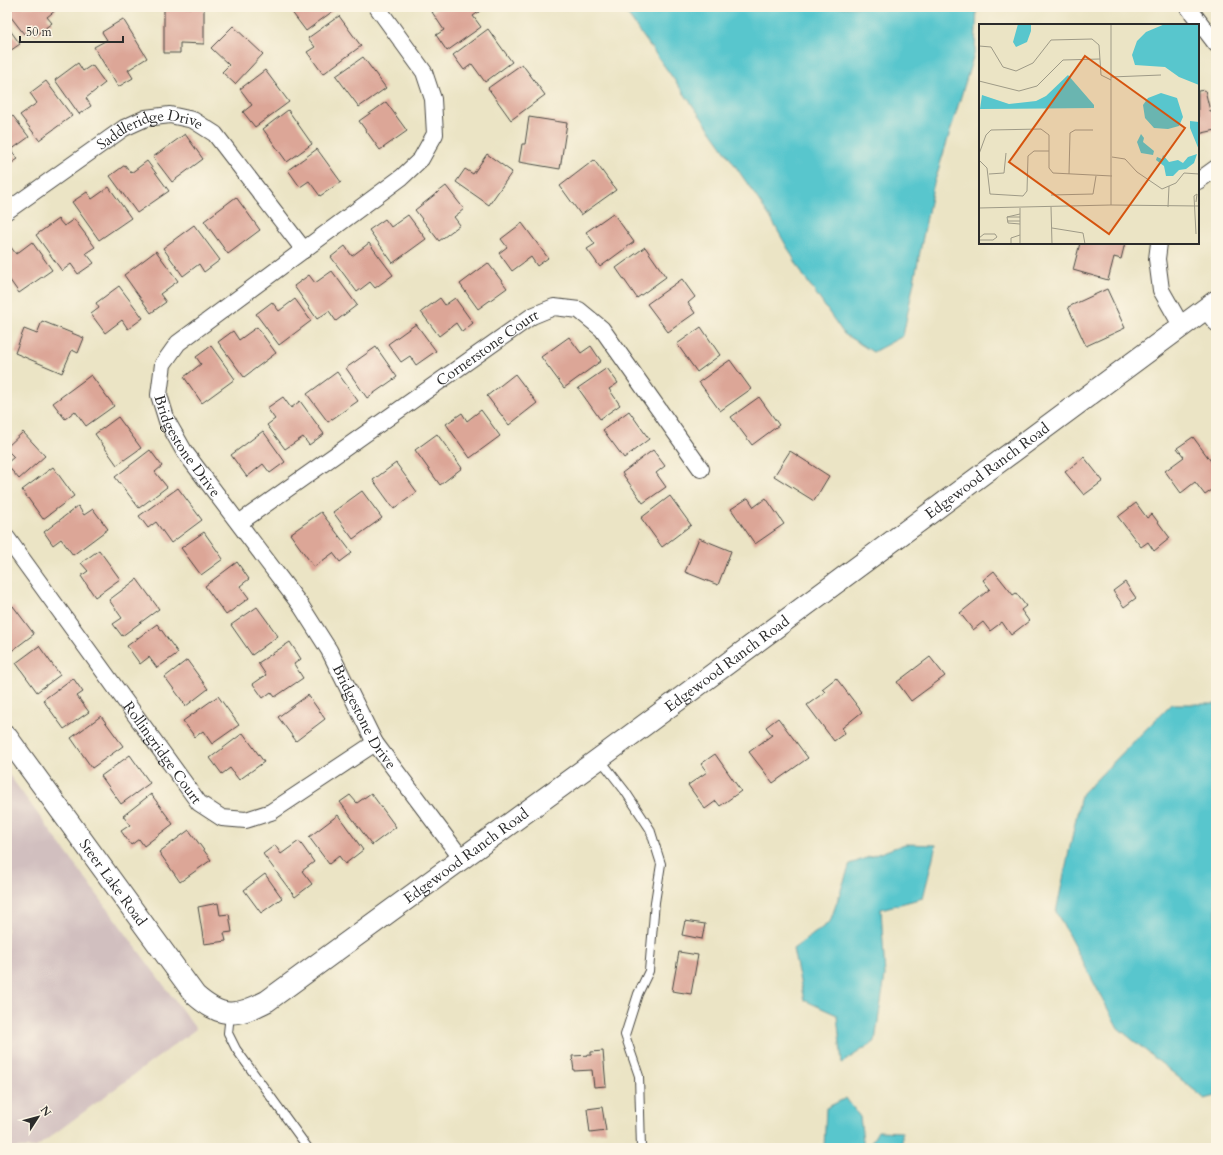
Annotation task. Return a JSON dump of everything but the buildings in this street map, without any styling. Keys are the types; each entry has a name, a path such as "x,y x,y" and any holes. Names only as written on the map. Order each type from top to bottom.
{"street":[{"name":"Bridgestone Drive","path":"377,7 424,72 433,99 435,134 421,159 402,177 178,342 163,364 158,395 167,421 184,451 301,606 325,643 375,743 462,860"},
{"path":"1188,7 1216,44"},
{"name":"Saddleridge Drive","path":"7,211 124,128 146,118 170,115 192,120 215,134 304,250"},
{"path":"1199,180 1216,168"},
{"path":"1159,244 1157,259 1161,290 1182,327"},
{"name":"Cornerstone Court","path":"238,523 532,316 554,307 579,310 602,329 701,469"},
{"name":"Edgewood Ranch Road","path":"230,1013 240,1012 267,1001 462,860 1182,327 1212,311"},
{"name":"Rollingridge Court","path":"7,538 199,803 222,818 246,820 271,812 375,743"},
{"name":"Steer Lake Road","path":"7,737 195,995 218,1011 230,1013"}],"lane":[{"path":"600,758 625,791 650,829 661,864 655,902 649,971 638,994 625,1035 639,1076 641,1148"},
{"path":"230,1013 228,1033 236,1049 308,1148"}],"shaded area":[{"path":"7,772 196,1029 35,1148 7,1148"}],"water":[{"path":"622,7 977,7 975,51 933,187 903,336 873,352 844,334 803,275 770,217 721,145"},
{"path":"1171,704 1216,704 1216,1096 1205,1099 1118,1028 1056,912 1081,795"},
{"path":"905,844 936,845 923,898 881,909 885,976 875,1041 842,1063 837,1015 804,1000 793,949 830,922 850,864"},
{"path":"846,1098 860,1117 864,1148 824,1148 826,1108"},
{"path":"878,1131 902,1132 902,1148 868,1148"}]}
